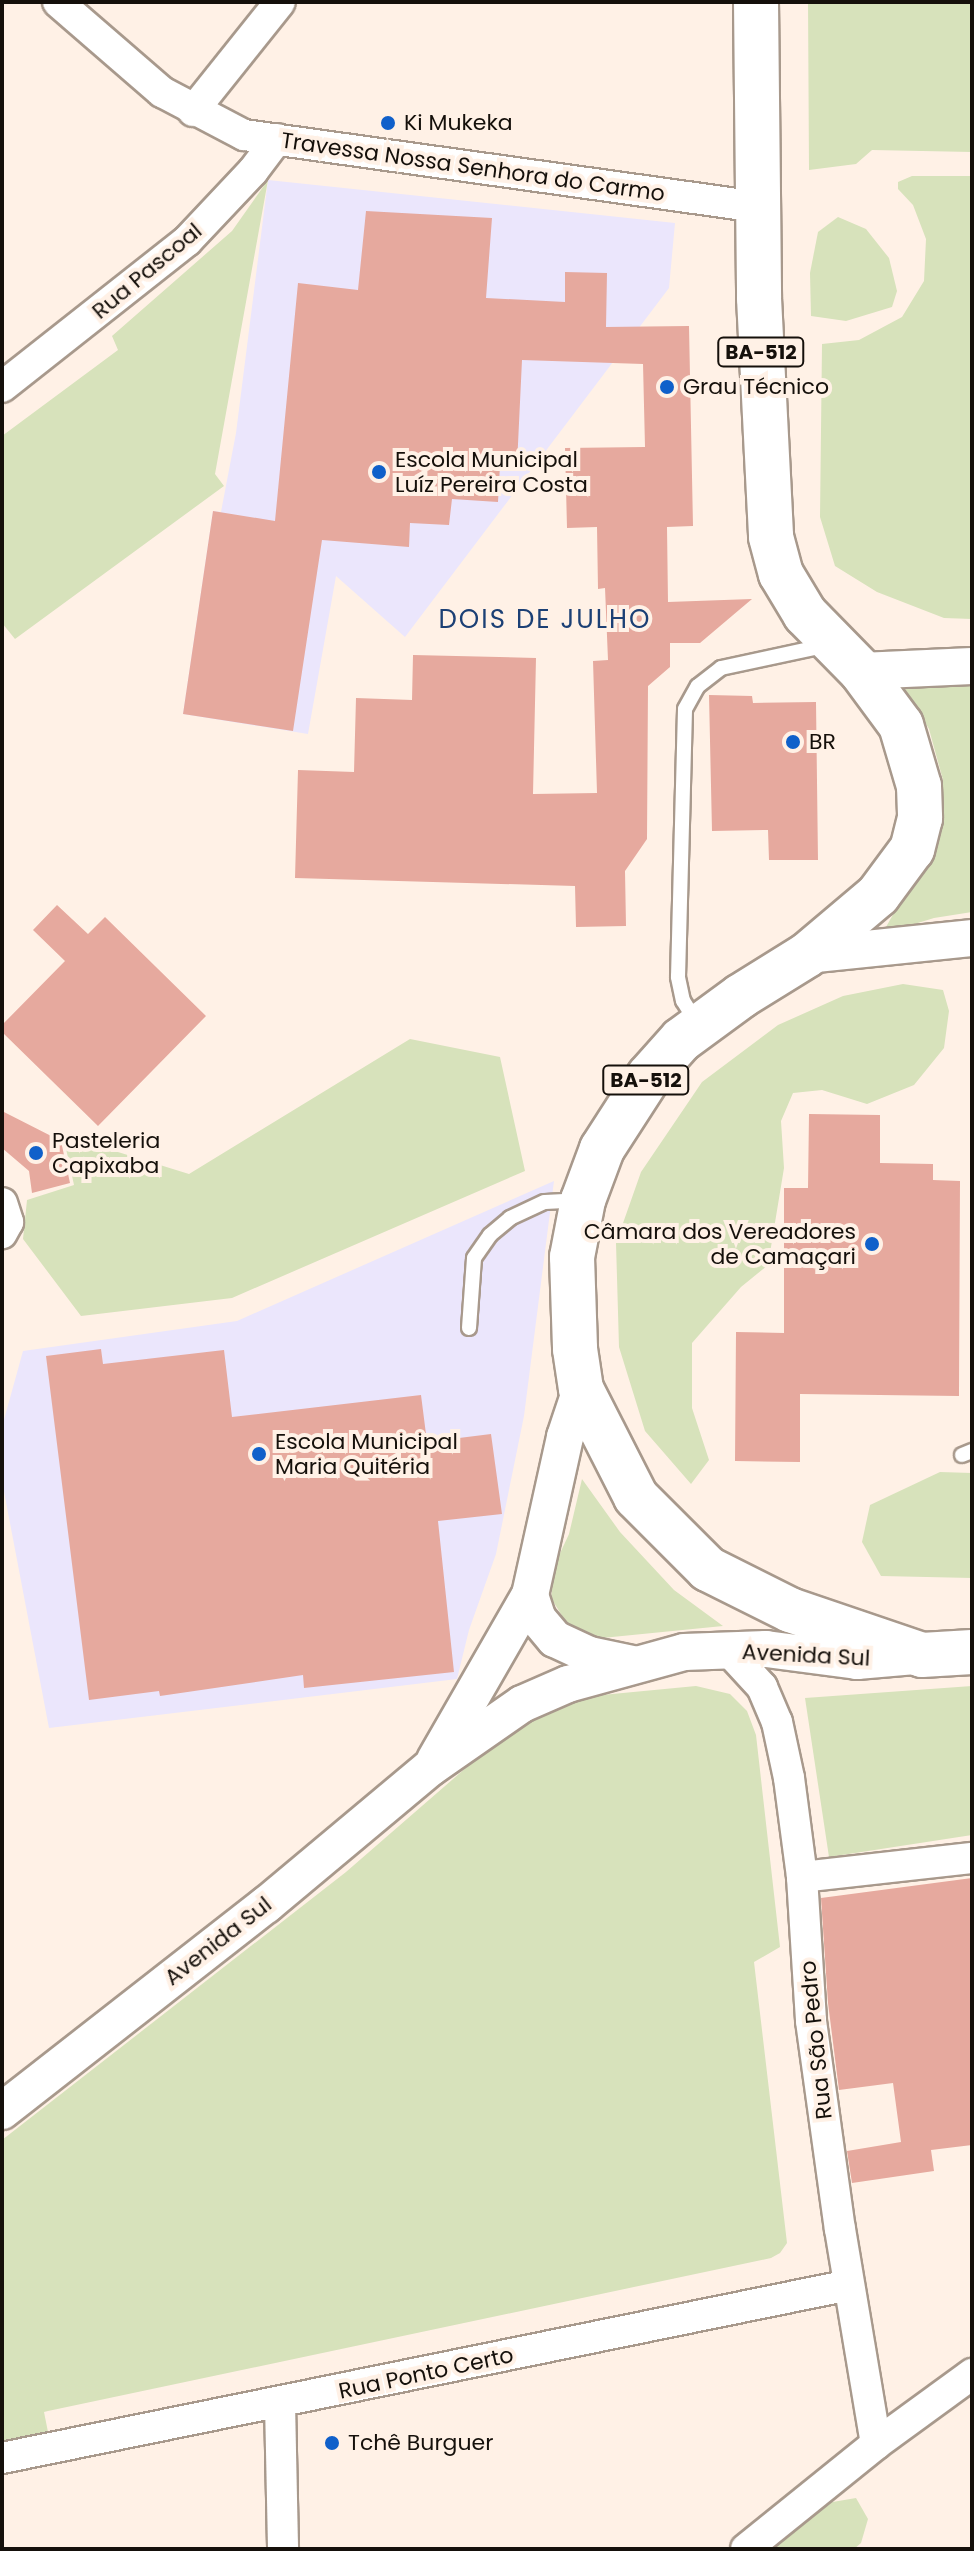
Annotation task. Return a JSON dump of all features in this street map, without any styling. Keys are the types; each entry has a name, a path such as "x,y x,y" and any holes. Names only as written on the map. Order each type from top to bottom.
{"main road":[{"name":"BA-512","path":"756,2 759,314 771,537 781,574 805,614 847,658 901,725 919,786 920,818 912,849 878,895 807,955 681,1040 649,1076 602,1149 583,1200 572,1257 575,1349 581,1389 636,1497 708,1569 790,1610 922,1655 972,1652"}],"street":[{"name":"Travessa Nossa Senhora do Carmo","path":"58,2 162,92 193,111 244,135 758,207"},
{"path":"193,111 280,2"},
{"name":"Rua Pascoal","path":"2,387 187,241 253,171 277,139"},
{"path":"847,658 972,666"},
{"path":"807,955 967,944"},
{"path":"2,1203 8,1222 2,1233"},
{"name":"Avenida Sul","path":"430,1768 530,1595 565,1437 581,1389"},
{"path":"530,1595 538,1619 555,1639 589,1655 639,1665"},
{"name":"Avenida Sul","path":"2,2111 266,1905 430,1768 522,1704 568,1684 684,1652 766,1649 857,1661 922,1655"},
{"name":"Rua São Pedro","path":"729,1651 762,1687 777,1722 789,1778 802,1877 811,2021 849,2285 876,2444"},
{"path":"802,1877 972,1858"},
{"name":"Rua Ponto Certo","path":"2,2458 849,2285"},
{"path":"746,2549 876,2444 972,2374"},
{"path":"280,2403 283,2549"}],"lane":[{"path":"699,1027 683,1001 678,977 685,709 698,686 721,668 847,658"},
{"path":"469,1328 474,1258 490,1235 510,1218 545,1202 583,1200"}],"shaded area":[{"name":"Escola Municipal Luíz Pereira Costa","path":"268,180 675,223 669,288 405,637 336,576 308,734 183,714 213,511 221,512 236,433"},
{"name":"Escola Municipal Maria Quitéria","path":"554,1181 524,1416 496,1554 469,1630 457,1679 49,1728 2,1481 2,1427 23,1351 237,1321"}],"green space":[{"path":"808,2 972,2 972,152 872,150 856,164 809,170"},
{"path":"912,176 972,176 972,619 944,618 877,592 835,566 820,517 822,344 859,340 902,317 924,281 926,239 913,205 898,189 898,182"},
{"path":"268,180 215,474 224,486 15,639 2,623 2,436 118,350 112,336 232,231"},
{"path":"838,217 866,229 889,258 897,291 892,307 846,321 811,316 810,273 818,232"},
{"path":"972,676 972,912 934,918 882,934 936,839 943,780 929,729 898,677"},
{"path":"903,984 943,990 949,1011 944,1048 914,1085 867,1104 822,1090 793,1093 781,1121 784,1168 768,1265 741,1287 692,1343 692,1408 709,1460 691,1484 645,1431 619,1347 616,1243 641,1172 702,1082 778,1025 843,996"},
{"path":"410,1039 500,1057 525,1171 232,1298 81,1316 23,1239 27,1200 74,1185 63,1135 189,1174"},
{"path":"940,1472 972,1473 972,1578 881,1576 862,1542 870,1505"},
{"path":"582,1479 620,1532 674,1590 723,1626 602,1638 569,1627 551,1598 555,1564 569,1534"},
{"path":"696,1686 730,1694 747,1711 756,1735 780,1947 754,1962 787,2243 780,2253 771,2258 48,2411 44,2412 49,2437 2,2445 2,2140 346,1872 521,1720 581,1697"},
{"path":"972,1686 972,1835 829,1857 805,1698"},
{"path":"856,2498 868,2519 861,2543 854,2549 770,2549 815,2505"}],"building":[{"path":"366,211 492,218 486,298 565,302 565,272 607,273 606,327 689,326 693,526 667,527 668,602 752,599 700,643 670,643 670,667 648,686 647,839 625,871 626,926 576,927 575,886 295,878 298,770 354,772 356,698 412,700 413,655 536,658 533,794 597,793 593,661 608,660 605,588 598,589 597,527 567,528 565,448 645,447 643,364 522,360 517,465 500,465 498,502 452,499 449,525 410,523 409,547 322,540 293,731 183,714 213,511 275,521 298,283 358,290"},
{"name":"BR","path":"709,695 752,696 753,703 816,702 818,860 769,860 768,830 712,831"},
{"path":"57,905 88,934 105,917 206,1016 98,1126 2,1032 2,1025 65,961 33,930"},
{"name":"Pasteleria Capixaba","path":"2,1111 61,1141 70,1183 32,1193 29,1171 2,1148"},
{"name":"Câmara dos Vereadores de Camaçari","path":"809,1114 880,1115 880,1163 933,1164 933,1180 960,1181 959,1396 800,1394 800,1462 735,1461 736,1332 784,1333 784,1188 808,1188"},
{"path":"101,1349 103,1364 224,1350 232,1417 421,1395 427,1442 491,1434 502,1514 438,1521 454,1672 304,1688 303,1675 160,1696 159,1691 89,1700 46,1356"},
{"path":"972,1878 972,2145 931,2150 934,2171 852,2183 847,2151 901,2142 893,2083 839,2090 828,2003 821,1898"}],"place":[{"name":"Ki Mukeka","path":"388,123"},
{"name":"Grau Técnico","path":"667,387"},
{"name":"Escola Municipal Luíz Pereira Costa","path":"379,472"},
{"name":"BR","path":"793,742"},
{"name":"Pasteleria Capixaba","path":"36,1153"},
{"name":"Câmara dos Vereadores de Camaçari","path":"872,1244"},
{"name":"Escola Municipal Maria Quitéria","path":"259,1454"},
{"name":"Tchê Burguer","path":"332,2443"}],"district":[{"name":"DOIS DE JULHO","path":"545,620"}]}
